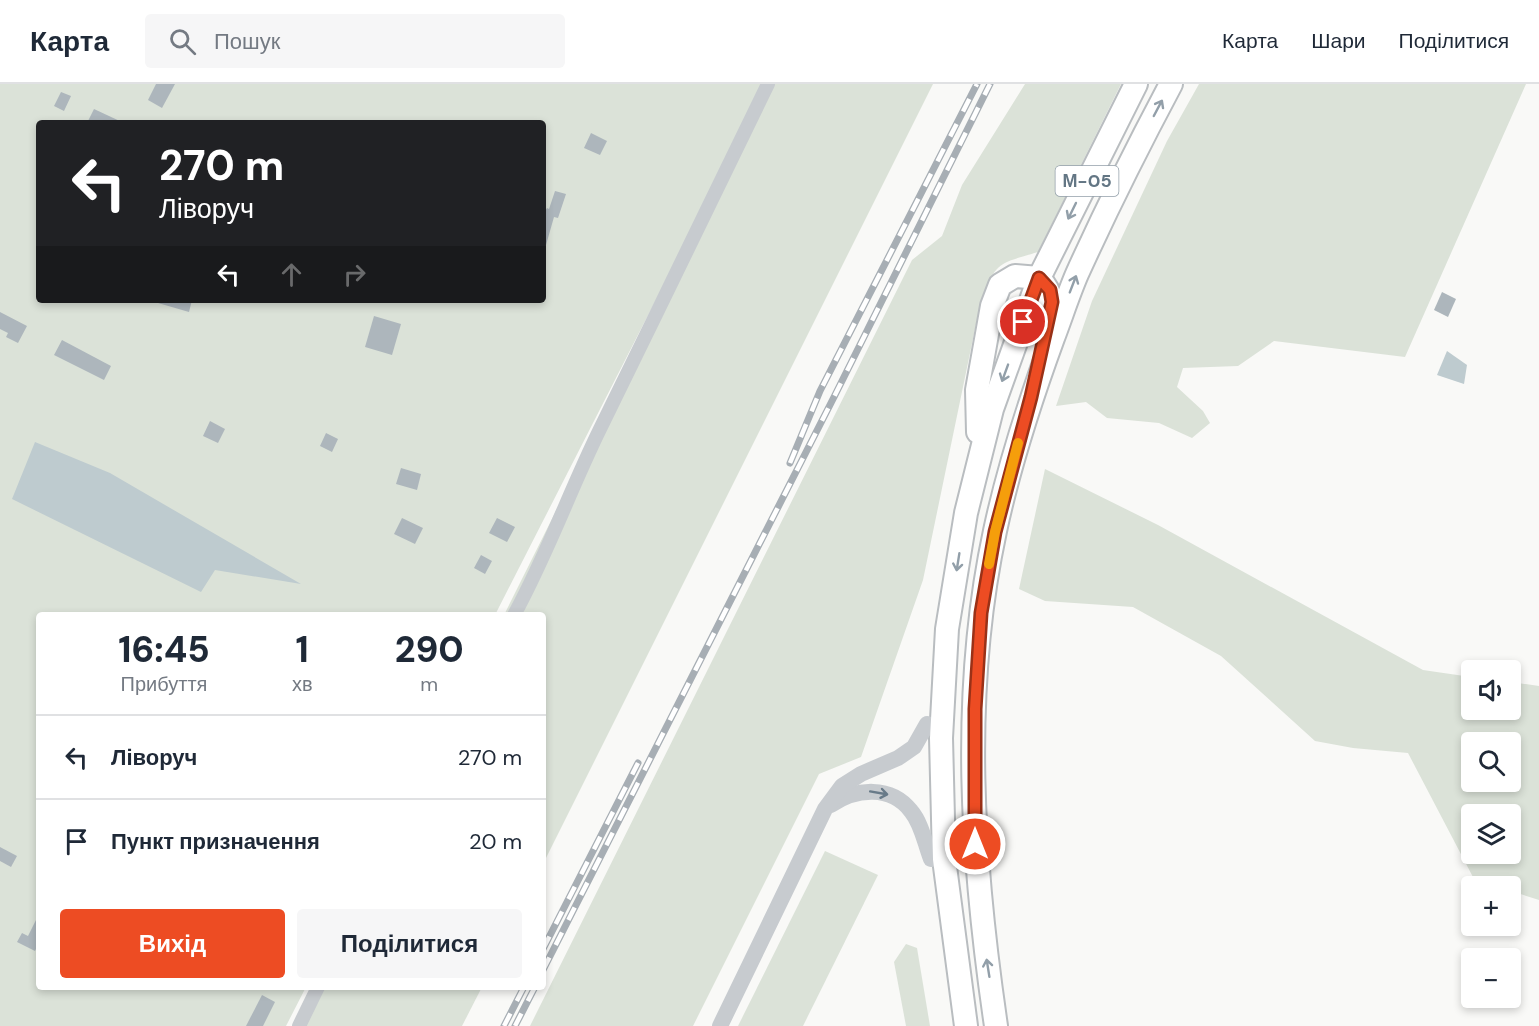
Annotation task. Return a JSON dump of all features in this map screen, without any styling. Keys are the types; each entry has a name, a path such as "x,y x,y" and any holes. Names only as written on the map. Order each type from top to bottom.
{"highway":[{"name":"М-05","path":"966,1026 944,859 941,738 948,629 966,513 992,409 1039,278 1136,84"},
{"name":"М-05","path":"996,1026 983,940 975,844 975,709 981,613 995,532 1031,397 1076,276 1171,84"},
{"path":"978,458 976,390 992,306 1000,285 1015,276 1039,278 1050,290 1052,302 1031,397"},
{"path":"948,629 932,672 927,724 931,859 935,909 957,970"}],"street":[{"path":"516,612 536,575 599,431 665,301 768,84"},
{"path":"720,1026 825,809 842,786 861,774 898,758 914,747 927,724"},
{"path":"825,809 845,795 884,792 911,810 931,859"},
{"path":"299,1026 317,990"}],"shaded area":[{"path":"0,84 766,84 497,612 36,612 36,990 304,990 286,1026 0,1026"},
{"path":"769,84 933,84 546,858 546,612 505,612"},
{"path":"1025,84 1121,84 1038,252 1007,262 996,270 981,300 923,580 861,757 819,774 693,1026 530,1026 912,260 942,236 962,185"},
{"path":"1199,84 1526,84 1405,357 1274,341 1238,366 1183,368 1177,387 1203,411 1210,423 1192,438 1159,423 1107,418 1086,402 1056,406 1092,301 1167,141"},
{"path":"1447,351 1467,365 1464,384 1437,375"},
{"path":"35,442 110,473 301,584 215,570 201,592 12,499"},
{"path":"1045,469 1158,525 1423,670 1461,676 1461,720 1521,720 1521,683 1539,686 1539,900 1521,894 1521,876 1472,876 1466,864 1521,864 1521,804 1461,804 1461,854 1408,753 1353,748 1315,741 1221,656 1133,607 1045,601 1019,589"},
{"path":"825,851 878,875 803,1026 738,1026"},
{"path":"906,944 917,948 930,1026 906,1026 894,962"},
{"path":"316,990 480,990 462,1026 298,1026"}],"building":[{"path":"156,84 175,84 162,108 148,100"},
{"path":"61,92 71,96 64,111 54,106"},
{"path":"94,109 118,120 88,120"},
{"path":"591,133 607,141 600,155 584,148"},
{"path":"555,191 566,194 558,218 554,217 546,245 546,210 549,209"},
{"path":"1442,292 1456,299 1448,317 1434,310"},
{"path":"158,303 191,303 189,312"},
{"path":"0,312 27,326 18,343 6,337 8,333 0,329"},
{"path":"374,316 401,324 392,355 365,347"},
{"path":"62,340 111,366 104,380 54,355"},
{"path":"210,421 225,429 218,443 203,436"},
{"path":"326,433 338,439 332,452 320,446"},
{"path":"401,468 421,474 417,490 396,484"},
{"path":"402,518 423,528 415,544 394,534"},
{"path":"497,518 515,527 507,542 489,533"},
{"path":"481,555 492,561 485,574 474,568"},
{"path":"0,847 17,856 11,867 0,861"},
{"path":"36,920 35,951 17,942 22,933 28,936"},
{"path":"262,995 275,1002 263,1026 246,1026"}],"railway":[{"path":"790,463 820,391 977,84"},
{"path":"546,964 990,84"},
{"path":"546,943 638,763"},
{"path":"504,1026 522,990"},
{"path":"515,1026 533,990"}],"slow traffic":[{"path":"989,564 1009,472 1018,443"}],"route":[{"path":"975,844 975,709 981,613 995,532 1009,472 1031,397 1052,302 1050,290 1039,278 1023,322"}]}
